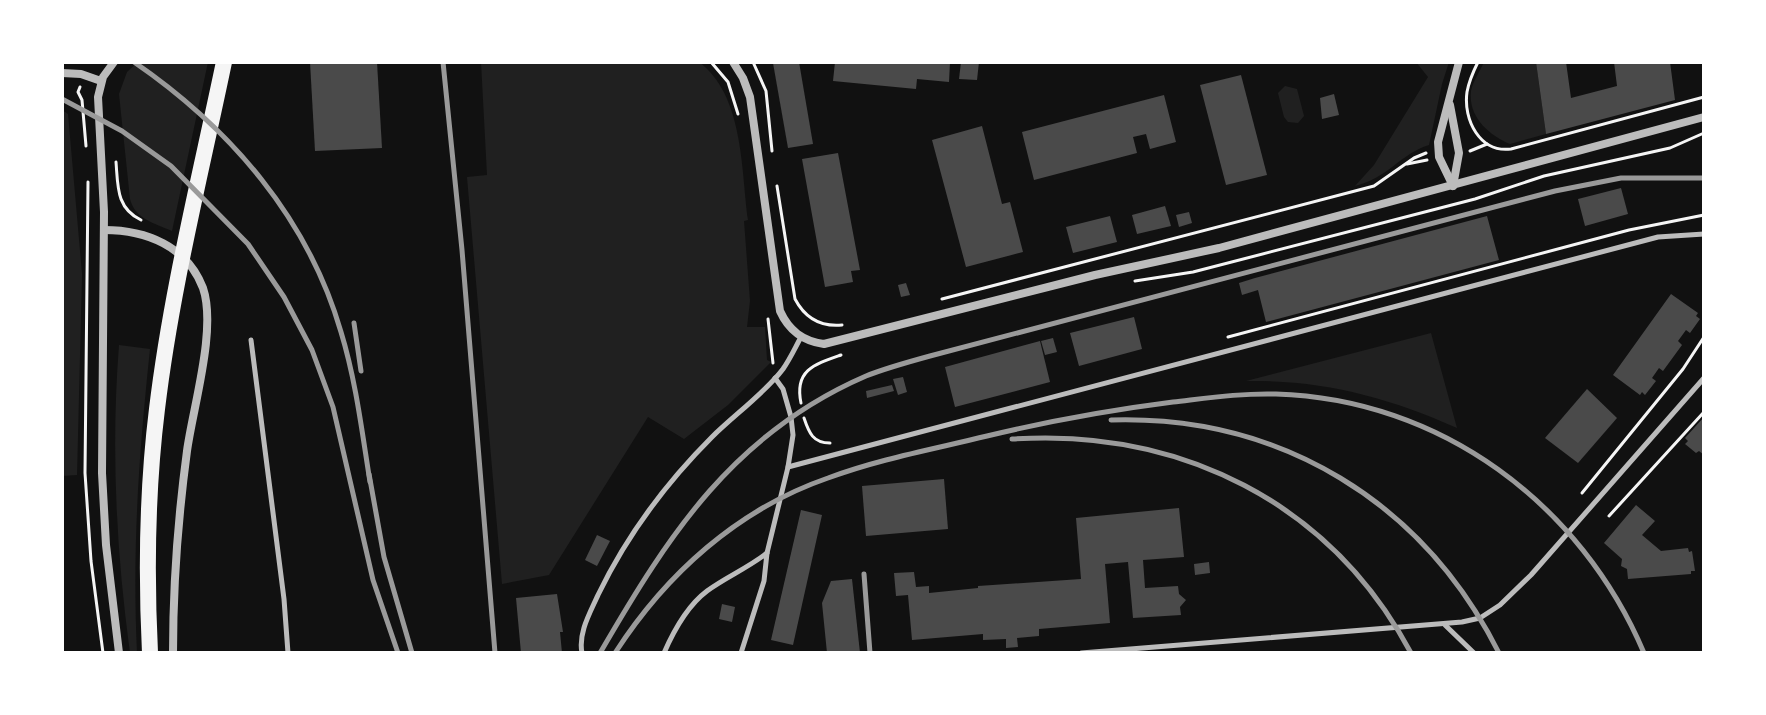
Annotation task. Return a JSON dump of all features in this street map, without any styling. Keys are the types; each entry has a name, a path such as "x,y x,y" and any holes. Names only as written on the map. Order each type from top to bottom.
{"main road":[{"path":"150,653 148,516 155,430 165,351 224,62"}],"street":[{"path":"114,62 101,81 98,100 103,149 104,230 102,493 119,653"},
{"path":"733,62 750,97 779,308 788,325 801,337 815,343 835,343 1095,275 1204,252 1704,117"},
{"path":"1453,186 1444,171 1438,150 1459,62"},
{"path":"62,73 81,74 101,81"},
{"path":"1449,103 1459,153 1453,186"},
{"path":"104,230 140,232 169,246 193,269 205,298 206,338 188,444 178,529 173,653"}],"lane":[{"path":"788,467 1658,237 1704,234"},
{"path":"582,653 580,641 593,607 608,575 645,515 664,488 702,447 783,369 801,337"},
{"path":"251,340 288,653"},
{"path":"741,653 757,610 788,467 792,422 783,389 775,378"},
{"path":"1081,653 1444,624 1480,618 1510,596 1704,378"},
{"path":"664,653 677,625 696,601 767,553"},
{"path":"1444,624 1474,653"}],"path":[{"path":"753,62 762,78 767,99 773,160"},
{"path":"1478,62 1470,80 1467,100 1470,120 1480,138 1498,149 1511,149 1704,97"},
{"path":"73,89 78,92"},
{"path":"1131,282 1193,272 1484,197 1544,176 1670,148 1704,133"},
{"path":"1472,143 1480,138"},
{"path":"1479,149 1487,144"},
{"path":"935,301 1368,188 1416,156 1428,152"},
{"path":"1404,165 1424,161"},
{"path":"777,185 792,290 797,303 803,312 820,323 848,323"},
{"path":"1368,188 1370,195"},
{"path":"1222,339 1629,230 1704,215"},
{"path":"1582,493 1688,362 1704,337"},
{"path":"837,442 820,442 811,436 798,390 805,373 844,354"},
{"path":"1609,516 1704,412"}],"shaded area":[{"path":"138,62 208,62 172,231 141,216 130,199 119,94 127,72"},
{"path":"481,62 699,62 714,76 732,113 741,157 748,220 744,221 750,301 747,327 765,327 767,360 771,362 728,405 684,439 648,417 549,575 502,584 467,177 487,175"},
{"path":"1416,62 1449,62 1429,145 1355,186 1374,165 1428,77"},
{"path":"1484,62 1536,62 1546,134 1510,144 1482,124 1473,109 1471,91"},
{"path":"1285,86 1297,89 1304,116 1298,123 1288,122 1284,117 1278,93"},
{"path":"62,110 68,114 82,274 77,475 62,476"},
{"path":"1431,333 1457,428 1405,407 1354,392 1274,381 1246,381"},
{"path":"119,345 150,349 138,501 135,576 137,653 130,653 118,537 115,422"}],"building":[{"path":"310,62 377,62 382,148 315,151"},
{"path":"799,62 813,144 788,148 773,63"},
{"path":"835,62 950,62 949,82 917,79 916,89 833,81"},
{"path":"961,62 979,62 977,80 959,79"},
{"path":"1536,62 1566,62 1571,98 1617,86 1614,62 1670,62 1675,100 1546,134"},
{"path":"1241,75 1267,175 1226,185 1200,85"},
{"path":"1334,94 1339,115 1322,119 1320,98"},
{"path":"1164,95 1176,142 1150,149 1146,134 1133,137 1137,153 1034,180 1022,132"},
{"path":"982,126 1002,204 1010,202 1023,252 966,267 932,140"},
{"path":"838,153 860,270 851,271 853,282 825,287 802,159"},
{"path":"1621,188 1628,214 1585,226 1578,199"},
{"path":"1165,206 1171,226 1137,234 1132,215"},
{"path":"1189,212 1192,223 1179,227 1176,215"},
{"path":"1110,216 1117,242 1073,253 1066,227"},
{"path":"1487,216 1499,260 1266,322 1258,290 1242,295 1239,283"},
{"path":"906,283 910,295 901,297 898,285"},
{"path":"1671,294 1698,313 1696,316 1700,319 1690,333 1686,330 1678,341 1682,345 1663,371 1659,368 1652,378 1656,381 1645,395 1642,392 1640,395 1613,375"},
{"path":"1134,317 1142,349 1079,366 1070,333"},
{"path":"1053,338 1057,352 1045,355 1041,341"},
{"path":"1040,341 1050,382 955,407 945,367"},
{"path":"903,377 907,392 898,395 893,379"},
{"path":"892,385 894,391 867,398 866,391"},
{"path":"1587,389 1617,418 1578,463 1545,438"},
{"path":"1704,417 1704,455 1685,444 1688,441 1685,438"},
{"path":"944,479 948,529 866,536 862,486"},
{"path":"1636,505 1655,521 1642,535 1661,551 1688,548 1689,552 1692,551 1695,571 1691,574 1628,579 1627,569 1621,566 1622,559 1604,543"},
{"path":"1179,508 1184,557 1143,560 1145,588 1178,586 1179,594 1186,600 1180,607 1181,615 1133,618 1128,562 1105,564 1110,623 1039,629 1039,636 1017,638 1018,647 1006,648 1006,639 983,640 983,634 912,640 908,595 896,596 894,573 914,572 916,587 929,586 929,593 978,586 1081,579 1076,518"},
{"path":"801,510 822,515 793,645 771,640"},
{"path":"597,535 610,541 597,566 585,560"},
{"path":"1209,562 1210,573 1195,575 1194,564"},
{"path":"852,579 860,653 827,653 822,603 831,581"},
{"path":"557,594 563,632 560,632 562,653 521,653 516,598"},
{"path":"722,604 735,607 732,622 719,619"}],"railway":[{"path":"134,62 169,88 233,146 261,179 308,251 327,290 346,350 370,482"},
{"path":"443,62 462,250 495,653"},
{"path":"62,99 122,131 171,166 248,244 284,297 312,350 333,407 373,580 398,653"},
{"path":"600,653 652,568 709,491 742,457 778,427 820,399 866,376 930,356 1555,191 1621,178 1704,178"},
{"path":"354,323 361,371"},
{"path":"615,653 635,624 681,571 735,526 795,491 867,465 1056,421 1173,402 1263,394 1337,400 1394,416 1448,439 1498,470 1543,507 1583,550 1617,599 1644,653"},
{"path":"1111,420 1173,422 1233,433 1288,452 1340,478 1388,512 1430,552 1467,599 1499,653"},
{"path":"1012,439 1074,439 1134,447 1191,462 1244,485 1293,516 1338,554 1377,600 1411,653"},
{"path":"369,474 384,557 412,653"},
{"path":"864,574 870,653"}]}
